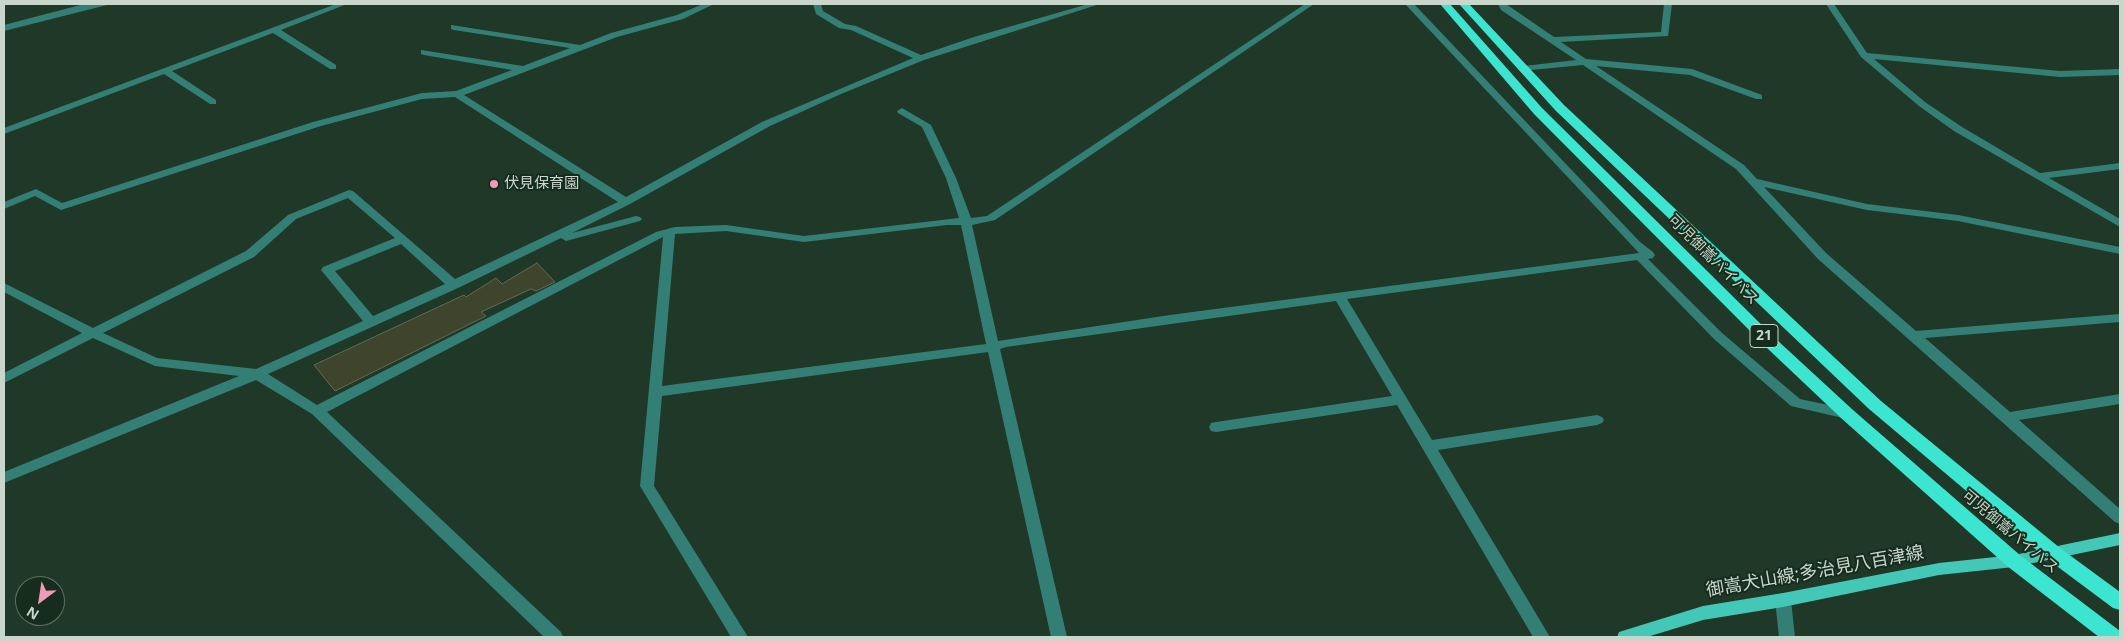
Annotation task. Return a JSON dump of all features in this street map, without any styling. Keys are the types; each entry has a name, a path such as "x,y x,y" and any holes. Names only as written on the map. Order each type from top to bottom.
{"highway":[{"name":"可児御嵩バイパス","path":"1445,4 1538,110 1772,344 1847,414 2014,561 2113,637"},
{"name":"可児御嵩バイパス","path":"1464,4 1560,108 1875,405 2053,553 2120,602"}],"main road":[{"name":"御嵩犬山線;多治見八百津線","path":"1625,637 1703,612 1783,600 1939,569 2014,561 2120,539"}],"street":[{"path":"4,28 89,5 107,4"},
{"path":"4,131 343,4"},
{"path":"4,206 36,192 62,207 318,124 422,96 457,94 614,35 680,17 710,4"},
{"path":"817,4 819,12 842,26 852,28 921,58"},
{"path":"4,478 257,374 370,321 454,285 626,202 766,124 921,58 977,39 1096,4"},
{"path":"317,411 660,234 726,228 804,239 966,221 981,221 991,218 1310,4"},
{"path":"655,392 993,347 1014,342 1649,255 1636,244 1409,4"},
{"path":"1502,4 1504,8 1740,167 1822,256 2120,518"},
{"path":"1552,40 1665,34 1668,4"},
{"path":"1830,4 1864,56 1922,104 1958,128 2120,224"},
{"path":"454,27 582,47"},
{"path":"274,30 333,67"},
{"path":"424,52 524,69"},
{"path":"1864,56 2060,74 2120,72"},
{"path":"1524,69 1586,62 1692,72 1759,97"},
{"path":"165,71 213,102"},
{"path":"457,94 626,202"},
{"path":"902,111 926,126 951,178 966,221 967,233 1060,637"},
{"path":"2039,176 2120,166"},
{"path":"1752,181 1867,207 1958,218 2120,250"},
{"path":"4,378 250,254 292,216 349,193 454,285"},
{"path":"534,247 636,219"},
{"path":"669,232 647,486 740,637"},
{"path":"370,321 327,270 403,239"},
{"path":"1640,257 1718,336 1796,403 1847,414"},
{"path":"4,287 92,333 155,362 257,374 317,411 555,637"},
{"path":"1340,297 1542,637"},
{"path":"1913,335 2120,318"},
{"path":"2007,417 2120,399"},
{"path":"1216,427 1401,400"},
{"path":"1429,446 1597,420"},
{"path":"1783,600 1787,637"}],"building":[{"path":"537,263 555,282 536,291 531,289 481,312 486,316 335,391 314,365 464,295 466,297 496,278 502,284"}],"place":[{"name":"伏見保育園","path":"494,184"}]}
